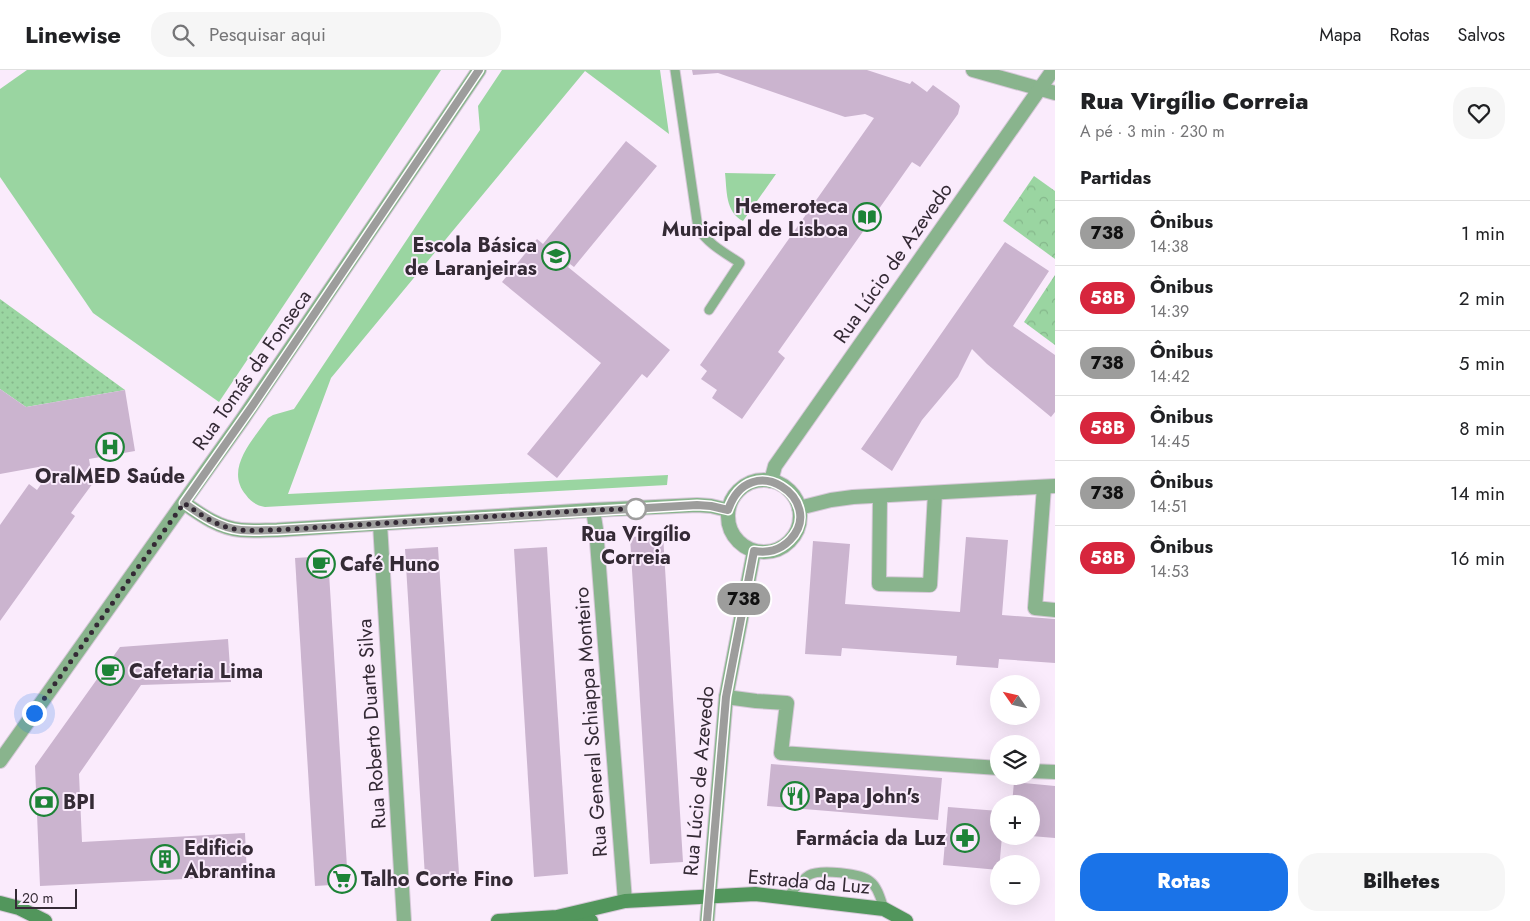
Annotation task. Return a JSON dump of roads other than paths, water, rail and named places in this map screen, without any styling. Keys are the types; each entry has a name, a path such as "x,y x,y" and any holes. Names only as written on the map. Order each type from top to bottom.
{"main road":[{"name":"Estrada da Luz","path":"553,918 625,901 755,894 884,909 906,921"},
{"path":"0,903 19,908 45,921"},
{"name":"Estrada da Luz","path":"498,921 553,918 591,921"}],"street":[{"name":"Rua Tomás da Fonseca","path":"0,761 253,405 479,70"},
{"path":"973,70 1055,94"},
{"name":"Rua Lúcio de Azevedo","path":"771,481 775,466 1053,70"},
{"path":"771,481 780,484 789,490 799,508 797,529 792,538 784,546 775,550 754,551 744,546 736,540 728,521 728,510 732,501 744,487 752,482 771,481"},
{"path":"799,508 853,497 1050,487 1035,608 1055,610"},
{"path":"880,496 879,584 930,585 934,493"},
{"path":"184,503 209,520 241,530 277,530 697,505 728,510"},
{"name":"Rua General Schiappa Monteiro","path":"593,510 625,901"},
{"name":"Rua Roberto Duarte Silva","path":"380,524 404,921"},
{"name":"Rua Lúcio de Azevedo","path":"707,921 726,697 754,551"},
{"path":"726,697 756,702 787,703 781,753 990,767"},
{"path":"1040,771 1055,772"}],"lane":[{"path":"675,70 698,228 710,242 740,263 709,310"},
{"path":"787,897 812,874 857,875 872,882 884,909"}],"place":[{"name":"Hemeroteca Municipal de Lisboa","path":"867,217"},
{"name":"Escola Básica de Laranjeiras","path":"556,256"},
{"name":"OralMED Saúde","path":"110,447"},
{"name":"Rua Virgílio Correia","path":"636,509"},
{"name":"Café Huno","path":"321,564"},
{"name":"Cafetaria Lima","path":"110,671"},
{"name":"Papa John's","path":"795,796"},
{"name":"BPI","path":"44,802"},
{"name":"Farmácia da Luz","path":"965,838"},
{"name":"Edificio Abrantina","path":"165,859"},
{"name":"Talho Corte Fino","path":"342,879"}]}
